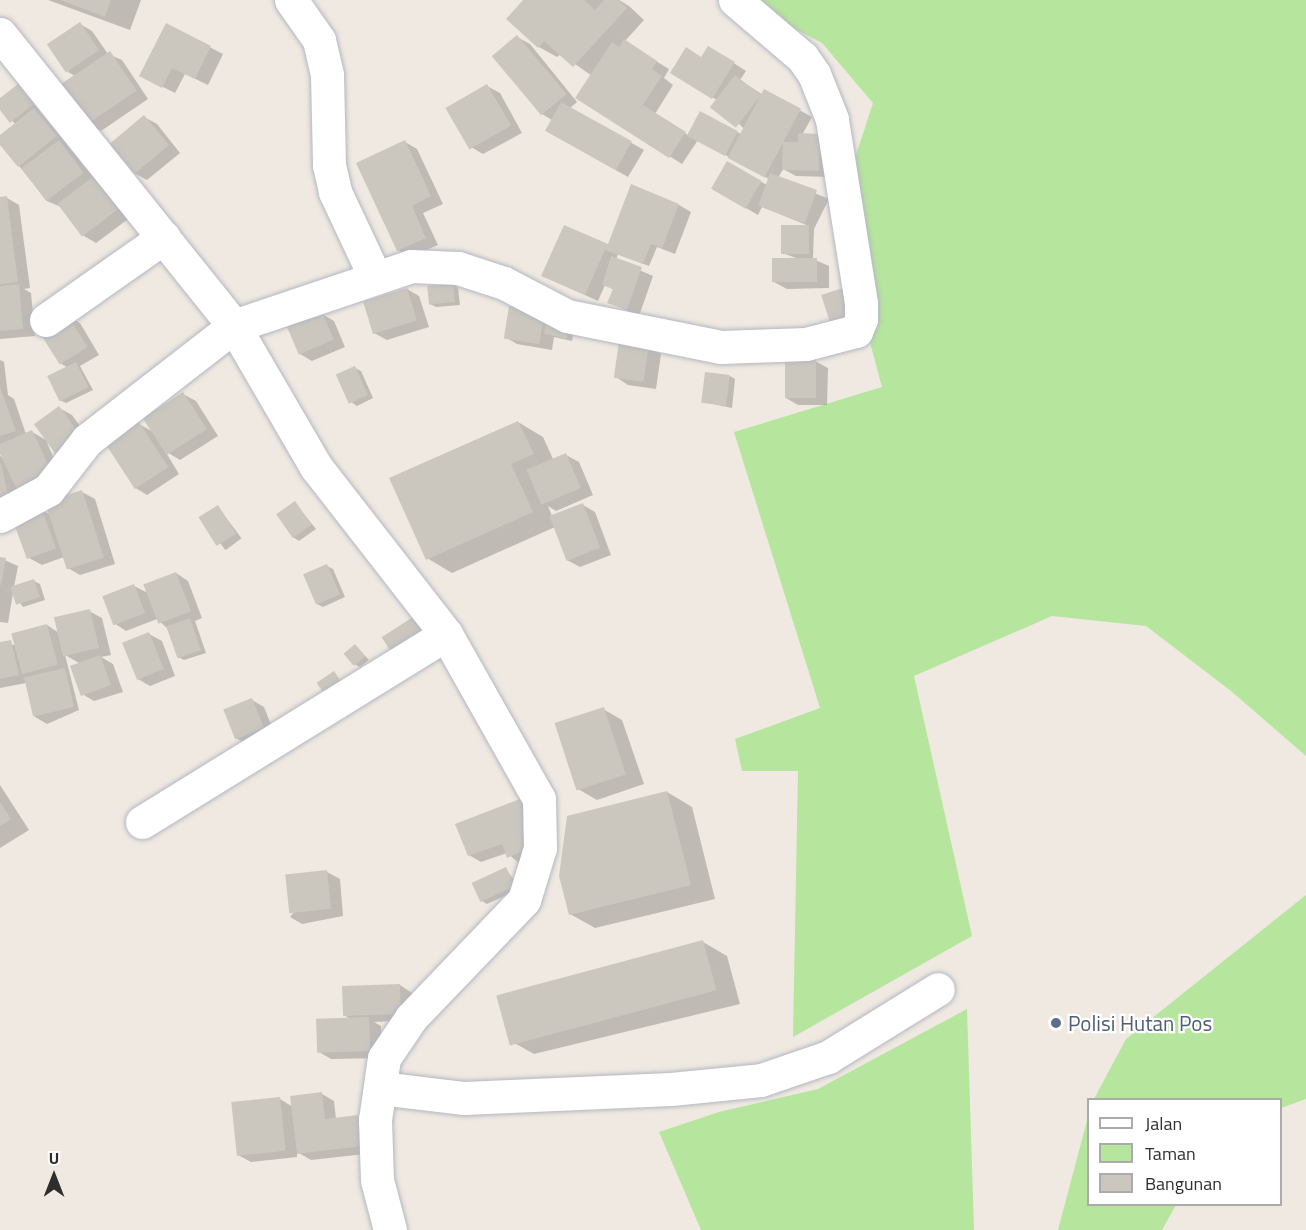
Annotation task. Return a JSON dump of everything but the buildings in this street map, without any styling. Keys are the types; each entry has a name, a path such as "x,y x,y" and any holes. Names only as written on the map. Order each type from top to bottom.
{"street":[{"path":"291,0 319,40 327,75 329,165 334,192 375,277"},
{"path":"0,516 48,490 87,440 234,326 411,266 458,268 504,283 567,316 721,347 806,344 856,331 861,319 861,303 832,119 814,74 802,57 735,0"},
{"path":"0,34 234,326 316,467 447,634 539,799 540,848 524,900 411,1018 384,1058 375,1120 377,1180 390,1230"},
{"path":"46,320 164,237"},
{"path":"142,822 447,634"},
{"path":"380,1088 464,1098 671,1089 761,1080 828,1057 938,989"}],"green space":[{"path":"740,0 1306,0 1306,756 1231,691 1146,626 1052,616 914,676 972,936 793,1037 798,771 742,771 735,739 820,708 734,432 882,387 836,216 873,103 822,43"},
{"path":"1306,895 1306,1099 1282,1108 1282,1098 1095,1098 1126,1039"},
{"path":"967,1009 974,1230 701,1230 659,1132 719,1112 818,1089"},
{"path":"1087,1121 1087,1206 1175,1206 1162,1230 1058,1230"}],"place":[{"name":"Polisi Hutan Pos","path":"1056,1023"}]}
